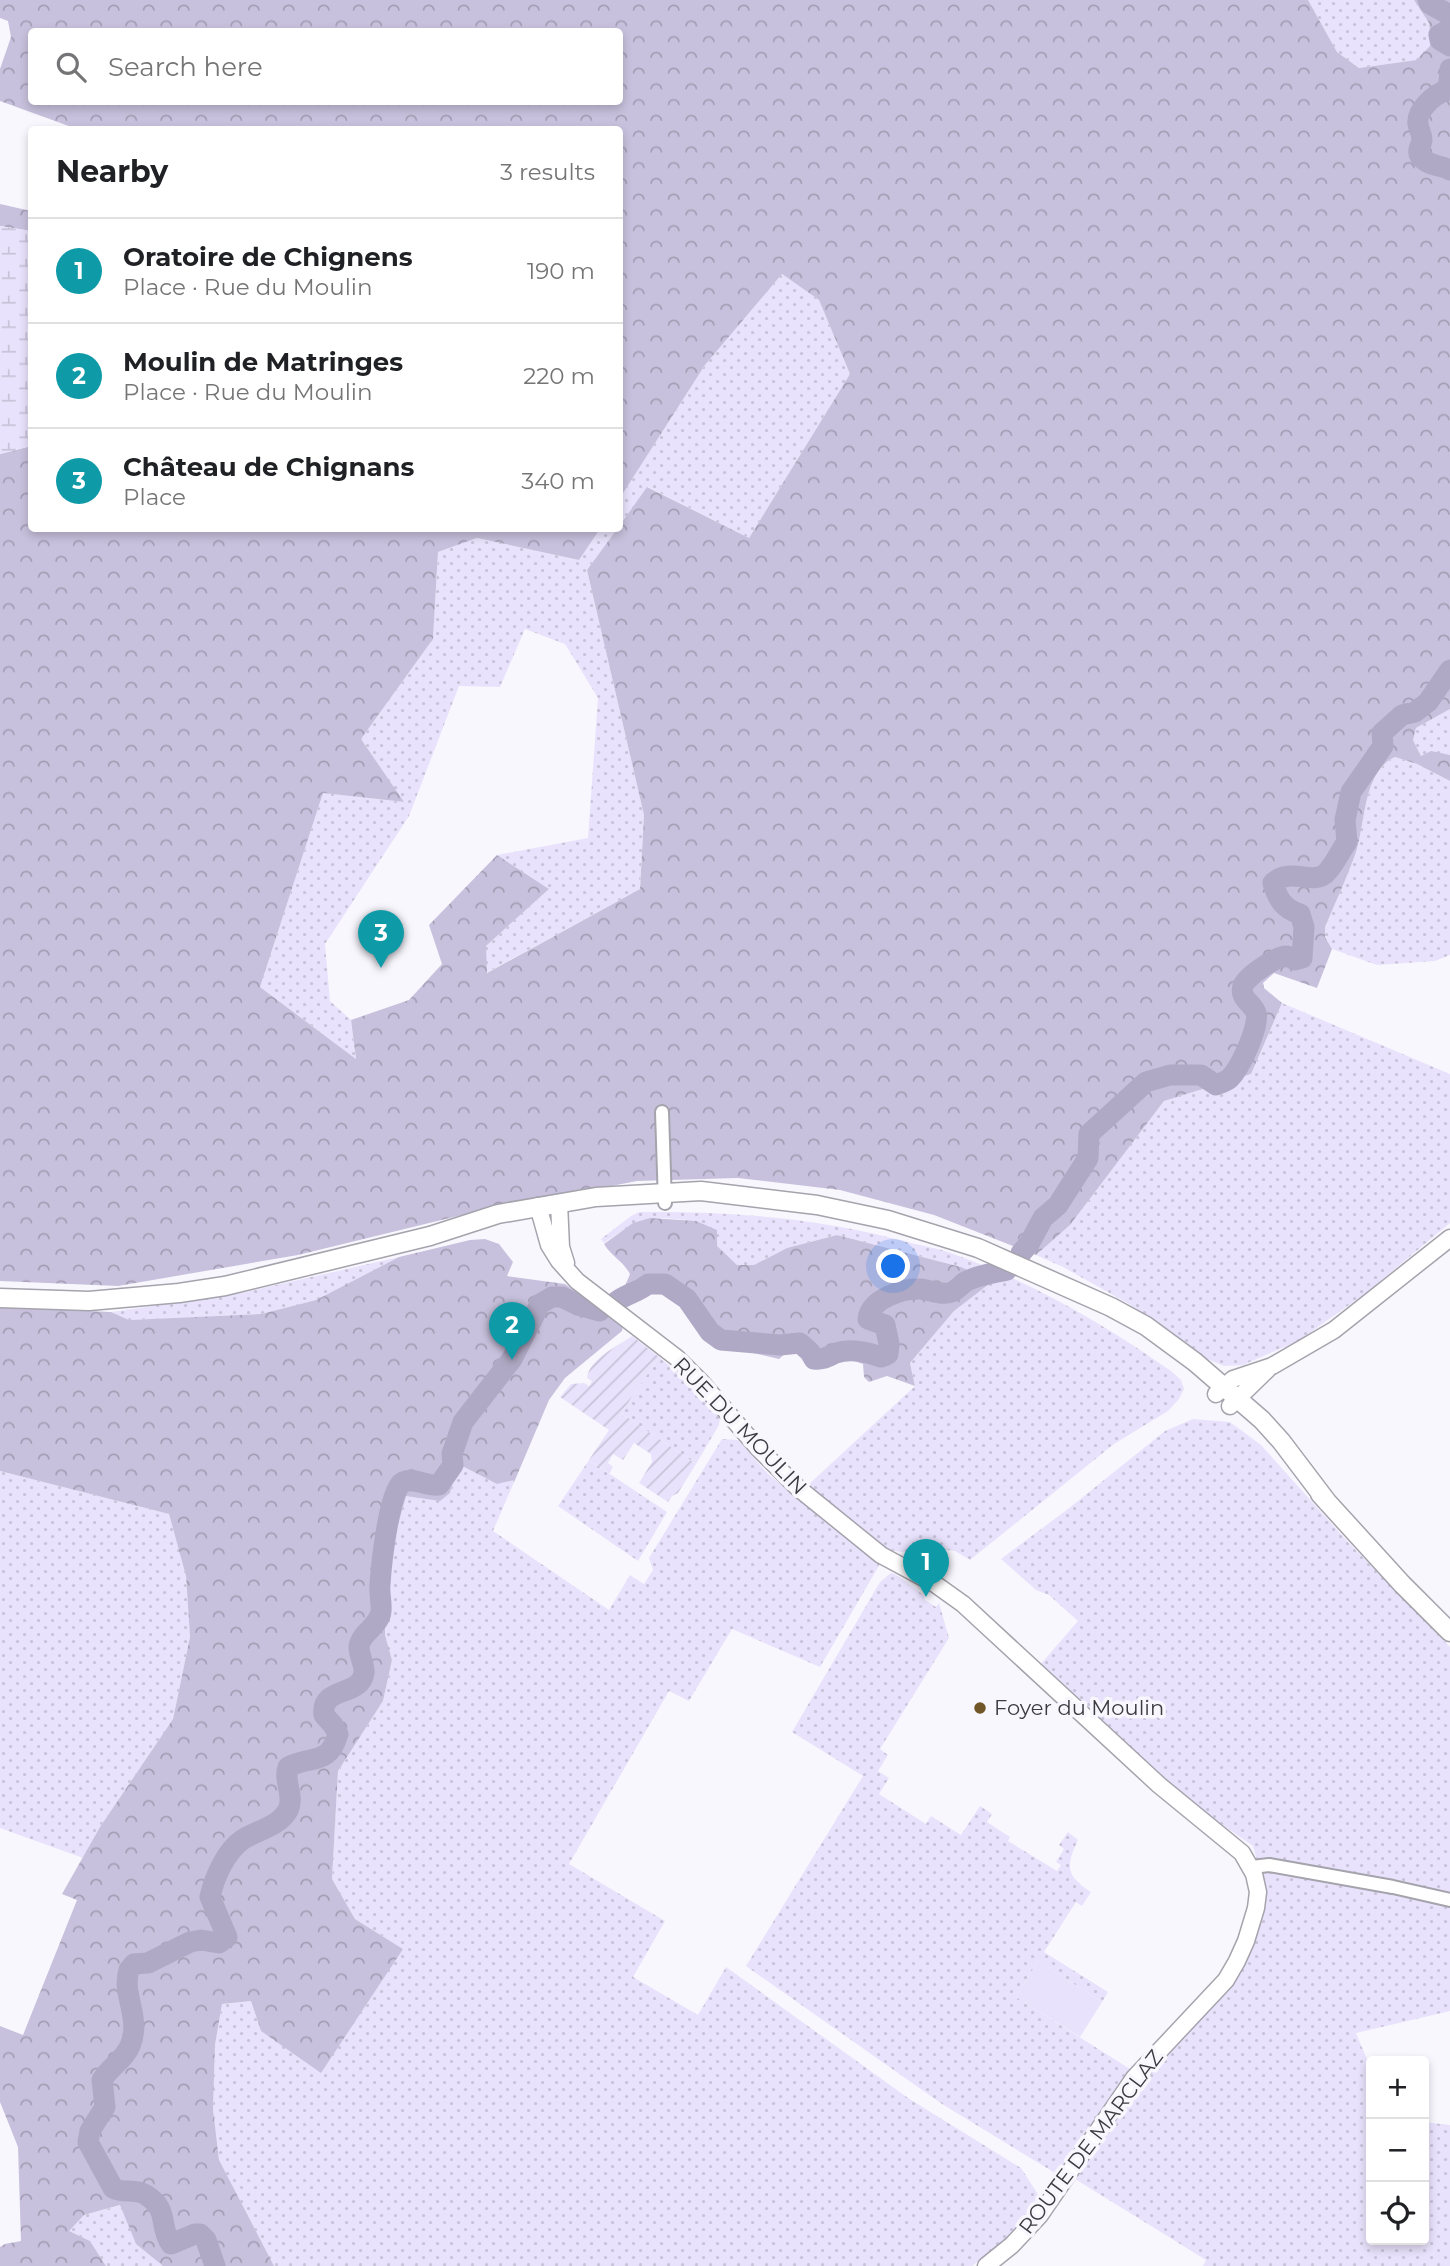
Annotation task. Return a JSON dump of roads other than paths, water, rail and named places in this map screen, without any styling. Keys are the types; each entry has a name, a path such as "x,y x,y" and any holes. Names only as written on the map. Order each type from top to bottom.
{"main road":[{"path":"0,1298 89,1301 179,1293 270,1276 430,1236 486,1217 539,1212 596,1197 665,1197 712,1191 835,1208 929,1231 998,1256 1074,1291 1227,1395 1450,1632"}],"street":[{"path":"662,1112 665,1197"},
{"path":"560,1208 561,1247 569,1272"},
{"name":"RUE DU MOULIN","path":"539,1212 556,1258 587,1290 677,1358 770,1462 821,1508 888,1560 952,1596 1159,1785 1236,1848 1252,1867"},
{"path":"1227,1395 1344,1323 1450,1238"},
{"path":"1252,1867 1269,1865 1450,1900"},
{"name":"ROUTE DE MARCLAZ","path":"986,2266 1018,2239 1040,2215 1143,2067 1226,1980 1242,1952 1256,1908 1258,1892 1252,1867"}],"waterway":[{"path":"1428,0 1430,4 1450,15"},
{"path":"1450,29 1439,35 1440,40 1450,46"},
{"path":"1450,69 1449,83 1445,91 1426,104 1418,119 1422,138 1420,156 1430,164 1450,170"},
{"path":"1021,1253 1043,1218 1058,1205 1088,1158 1089,1134 1146,1082 1170,1075 1201,1075 1216,1085 1234,1073 1248,1047 1256,1019 1256,1013 1243,994 1245,982 1276,959 1286,956 1295,960 1302,958 1304,927 1300,914 1282,903 1273,883 1286,876 1320,877 1328,871 1347,842 1345,820 1351,792 1383,746 1382,733 1402,715 1415,712 1428,702 1450,670"},
{"path":"616,1302 648,1284 665,1284 687,1299 710,1332 721,1340 780,1345 800,1343 814,1359 823,1359 847,1351 865,1352 881,1357 888,1354 885,1325 868,1319 870,1312 881,1300 913,1289 948,1293 975,1278 1007,1270"},
{"path":"215,2266 206,2240 200,2234 171,2244 161,2212 153,2201 142,2193 113,2188 88,2142 90,2131 105,2107 102,2080 127,2051 133,2036 133,2016 127,1988 129,1970 134,1964 148,1963 190,1942 201,1940 219,1943 227,1937 210,1897 222,1866 242,1840 284,1816 290,1805 288,1767 318,1758 330,1751 338,1734 324,1715 324,1706 334,1695 356,1686 361,1681 364,1670 359,1647 380,1616 384,1546 398,1488 408,1481 439,1485 453,1465 452,1454 463,1422 512,1359 540,1304 552,1297 562,1297 600,1311"}],"place":[{"name":"Château de Chignans","path":"381,968"},
{"name":"Moulin de Matringes","path":"512,1360"},
{"name":"Oratoire de Chignens","path":"926,1597"},
{"name":"Foyer du Moulin","path":"980,1708"}]}
